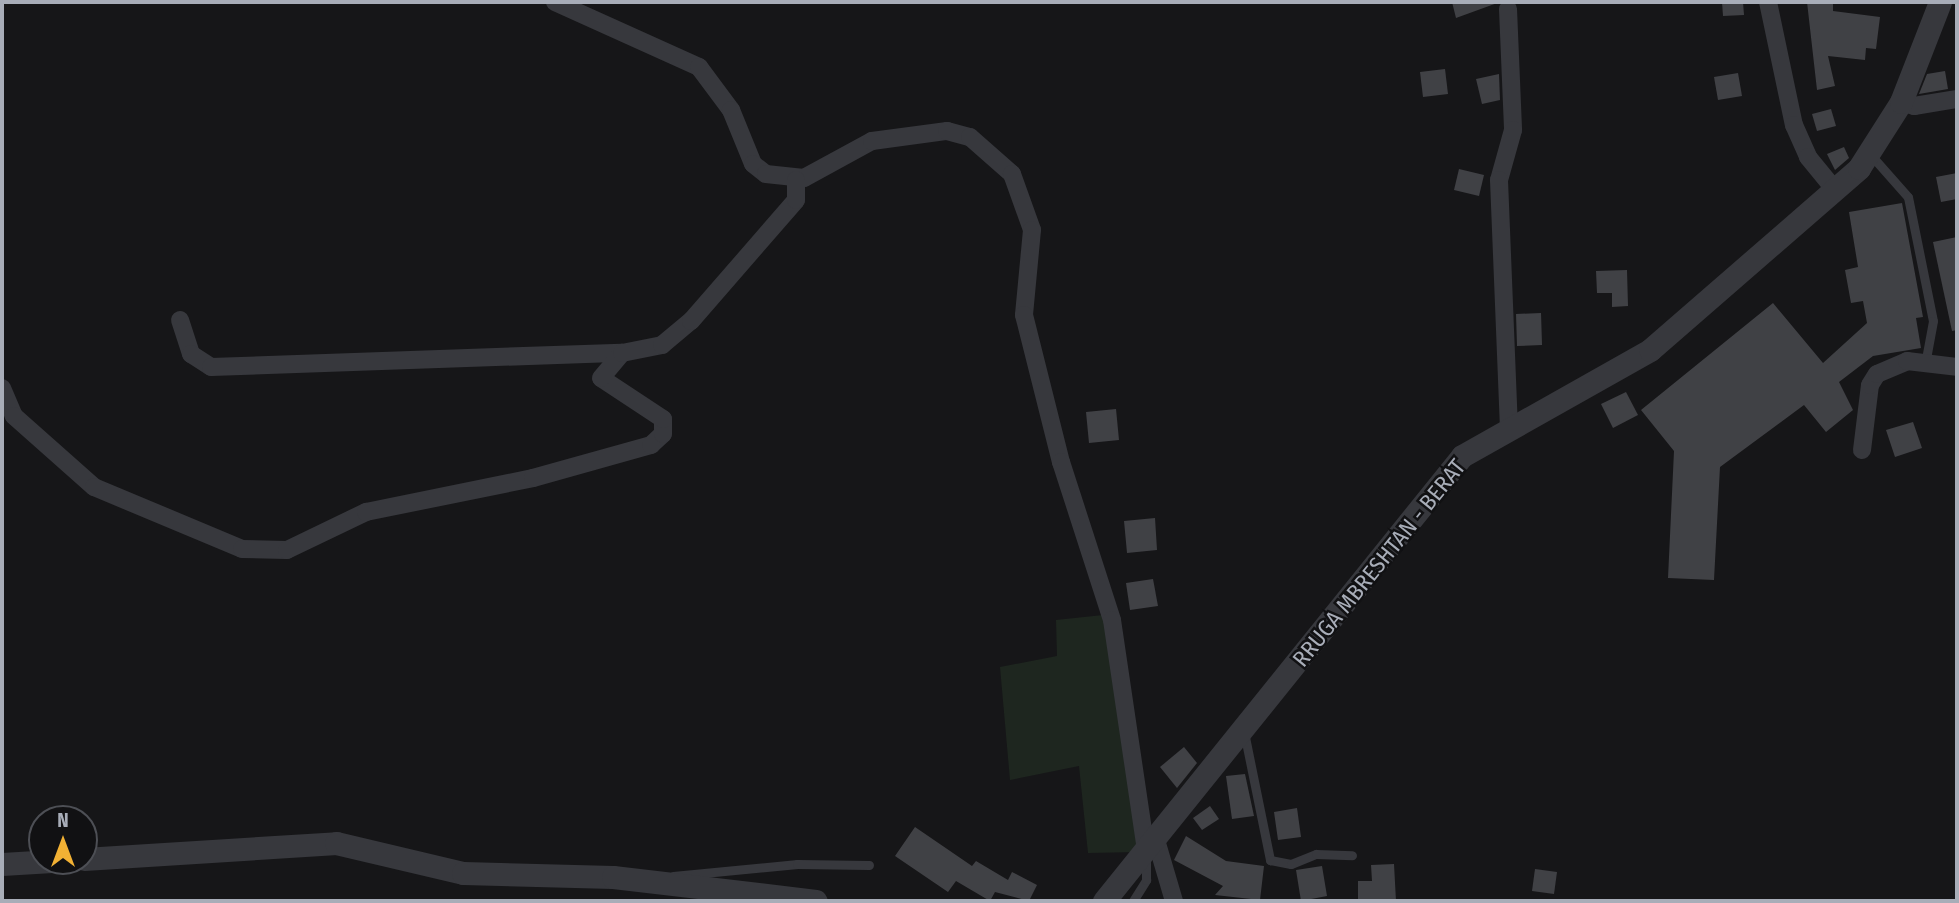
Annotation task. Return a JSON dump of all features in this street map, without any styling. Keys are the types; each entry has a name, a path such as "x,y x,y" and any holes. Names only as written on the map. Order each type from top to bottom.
{"street":[{"path":"555,2 699,66 732,110 752,164 784,181 796,180 872,141 947,131 970,137 1012,174 1032,230 1024,284 1027,326 1061,462 1112,620 1151,845 1168,898"},
{"path":"1768,2 1794,125 1808,157 1835,190"},
{"name":"RRUGA MBRESHTAN - BERAT","path":"1104,901 1244,732 1434,488 1462,456 1509,427 1650,350 1835,190 1870,153 1901,102 1940,2"},
{"path":"1508,9 1513,130 1499,180 1509,427"},
{"path":"1901,102 1914,106 1957,99"},
{"path":"180,320 191,354 211,367 622,353 662,345 691,320 796,200 796,180"},
{"path":"2,388 14,416 94,487 262,554 287,551 366,512 533,478 651,445 663,434 663,419 601,378 622,353"},
{"path":"1862,450 1870,385 1877,374 1907,361 1957,367"},
{"path":"98,858 336,843 463,873 647,881 816,901"},
{"path":"2,864 28,862"}],"lane":[{"path":"1870,153 1908,197 1933,320 1925,364"},
{"path":"1244,732 1270,859 1291,864 1316,854 1352,855"},
{"path":"1133,901 1146,880 1151,845"},
{"path":"647,881 797,864 869,865"}],"shaded area":[{"path":"1103,615 1139,852 1088,853 1079,766 1010,780 1000,667 1057,656 1056,620"}],"building":[{"path":"1452,2 1500,2 1456,18"},
{"path":"1722,2 1743,2 1744,15 1723,16"},
{"path":"1807,2 1833,2 1833,11 1880,17 1876,49 1866,48 1865,60 1828,56 1835,86 1817,90"},
{"path":"1445,69 1448,94 1423,97 1420,72"},
{"path":"1945,71 1948,89 1919,94 1927,74"},
{"path":"1738,73 1742,96 1718,100 1714,77"},
{"path":"1499,74 1500,100 1482,104 1476,79"},
{"path":"1831,109 1836,126 1817,131 1812,114"},
{"path":"1844,147 1849,158 1835,170 1827,154"},
{"path":"1459,169 1484,175 1479,196 1454,190"},
{"path":"1957,173 1957,199 1941,202 1936,177"},
{"path":"1902,203 1923,317 1916,318 1921,348 1873,356 1839,382 1853,410 1826,432 1804,405 1720,467 1714,580 1668,578 1674,451 1641,410 1773,303 1823,363 1867,323 1863,301 1851,303 1845,270 1858,267 1849,212"},
{"path":"1957,237 1957,330 1952,331 1933,242"},
{"path":"1627,270 1628,306 1612,307 1612,293 1597,293 1596,271"},
{"path":"1541,313 1542,345 1517,346 1516,314"},
{"path":"1626,392 1638,415 1613,428 1601,404"},
{"path":"1116,409 1119,440 1089,443 1086,412"},
{"path":"1913,422 1922,448 1895,457 1886,430"},
{"path":"1155,518 1157,550 1127,553 1124,521"},
{"path":"1153,579 1158,606 1130,610 1126,583"},
{"path":"1184,747 1197,763 1177,788 1160,767"},
{"path":"1245,774 1254,816 1232,819 1226,776"},
{"path":"1210,806 1219,819 1202,830 1193,818"},
{"path":"1297,808 1301,837 1278,840 1274,812"},
{"path":"915,827 972,866 976,861 1008,880 1012,872 1037,885 1029,901 995,892 990,901 956,881 948,892 895,856"},
{"path":"1186,836 1226,861 1264,866 1260,900 1215,895 1223,886 1174,860"},
{"path":"1394,864 1396,901 1358,901 1358,881 1372,881 1371,865"},
{"path":"1322,866 1327,896 1301,901 1296,870"},
{"path":"1535,869 1557,872 1554,894 1532,891"}]}
